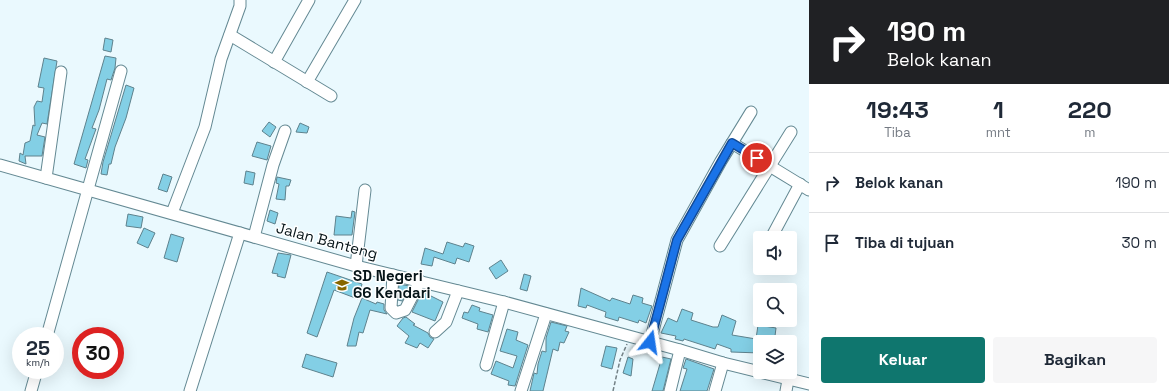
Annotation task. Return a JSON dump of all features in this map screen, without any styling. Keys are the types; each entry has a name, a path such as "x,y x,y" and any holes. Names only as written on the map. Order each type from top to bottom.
{"street":[{"path":"172,213 205,127 221,59 240,6 240,0"},
{"path":"274,62 309,0"},
{"path":"307,82 355,0"},
{"path":"230,35 331,96"},
{"path":"50,327 121,71"},
{"path":"46,178 61,72"},
{"path":"650,342 677,240 751,112"},
{"path":"254,236 269,179 286,131"},
{"path":"720,246 790,132"},
{"path":"732,143 805,187 776,231"},
{"name":"Jalan Banteng","path":"0,166 240,232 356,266 504,302 680,350 787,385 809,384"},
{"path":"356,266 365,190"},
{"path":"190,391 240,232"},
{"path":"393,275 391,308 396,313 405,310 420,281"},
{"path":"435,332 446,322 458,291"},
{"path":"486,365 504,302"},
{"path":"521,391 546,314"},
{"path":"670,391 680,350"},
{"path":"715,391 723,363"},
{"path":"31,391 34,379"}],"path":[{"path":"613,391 620,360 630,337"}],"building":[{"path":"105,38 113,40 111,52 103,50"},
{"path":"105,56 116,58 115,68 111,80 107,79 99,110 92,128 96,129 85,159 88,160 86,168 74,164"},
{"path":"44,58 57,61 47,124 42,123 37,135 45,137 42,156 25,156 26,164 19,161 20,153 23,155 25,143 30,141 33,125 35,126 34,107 37,101 42,102 44,88 38,87"},
{"path":"126,85 134,88 126,118 115,147 111,164 109,164 107,175 101,174 103,162"},
{"path":"269,122 276,127 270,137 262,131"},
{"path":"300,123 309,127 307,133 296,132"},
{"path":"257,142 271,146 267,160 252,156"},
{"path":"246,171 255,173 253,185 244,183"},
{"path":"163,174 172,177 167,192 158,189"},
{"path":"277,177 291,180 289,186 286,186 285,200 276,199 279,184 276,183"},
{"path":"270,210 278,213 275,224 267,221"},
{"path":"352,211 355,212 352,235 334,235 336,216 351,218"},
{"path":"128,214 143,217 141,228 126,226"},
{"path":"144,228 155,233 148,248 137,243"},
{"path":"171,234 184,238 177,262 164,258"},
{"path":"447,242 463,247 465,243 474,246 469,262 457,258 455,264 434,257 432,266 421,264 425,248 443,254"},
{"path":"278,253 291,255 285,278 277,276 278,274 272,273"},
{"path":"501,260 508,271 496,279 489,268"},
{"path":"327,272 362,284 358,299 334,290 317,337 307,333"},
{"path":"524,274 531,276 527,291 520,289"},
{"path":"399,284 409,286 402,301 398,300"},
{"path":"581,288 610,301 612,298 630,304 633,295 643,298 642,303 652,306 646,323 639,320 638,323 619,317 618,321 605,317 606,312 587,305 586,308 578,306"},
{"path":"423,290 427,290 425,293 443,302 435,321 412,312"},
{"path":"362,298 376,304 377,302 384,304 384,310 387,314 370,310 363,333 359,332 356,346 347,346 354,318"},
{"path":"472,305 480,308 479,311 493,315 488,332 477,329 478,324 462,318 464,312 468,313"},
{"path":"682,309 693,313 691,320 713,327 718,327 722,315 736,321 732,335 753,338 753,353 731,352 731,349 717,344 715,349 684,339 683,341 675,339 676,336 661,333 668,318 677,322"},
{"path":"406,317 415,324 413,325 428,333 430,337 434,339 428,348 420,343 417,348 405,343 409,336 397,326 403,318"},
{"path":"551,322 567,326 565,331 569,332 564,343 560,342 558,351 553,349 543,391 530,391 534,373 537,374 542,351 546,352 546,338"},
{"path":"758,327 776,328 775,335 757,335"},
{"path":"507,329 518,332 516,340 528,345 515,386 508,385 509,381 491,374 496,361 513,368 517,356 500,351"},
{"path":"606,346 617,348 612,369 601,366"},
{"path":"306,354 337,363 333,377 302,367"},
{"path":"628,357 633,359 631,376 623,373"},
{"path":"662,357 671,359 663,391 652,391"},
{"path":"686,359 714,369 707,391 680,391 687,369 683,368"}],"place":[{"name":"SD Negeri 66 Kendari","path":"342,285"}],"route":[{"path":"650,342 677,240 721,160 732,143 757,158"}]}
